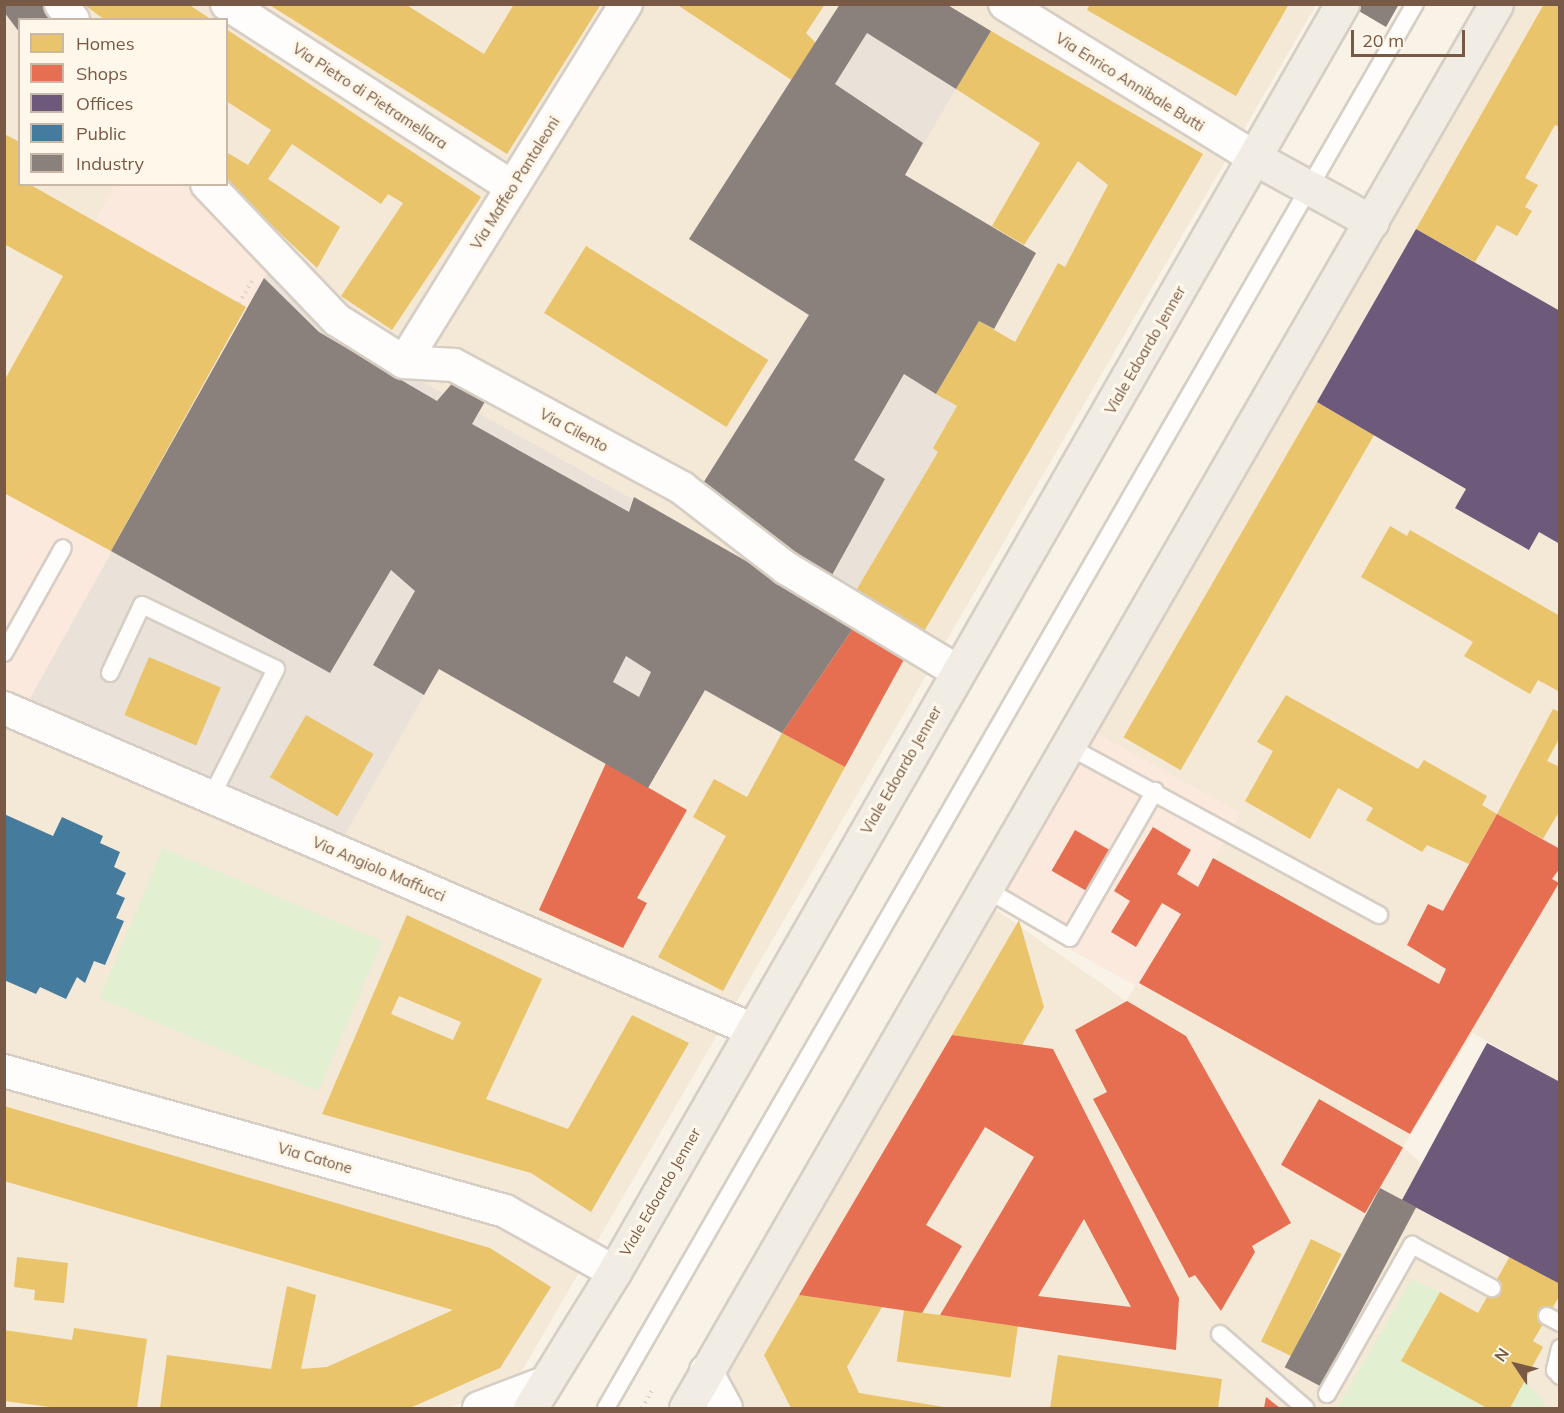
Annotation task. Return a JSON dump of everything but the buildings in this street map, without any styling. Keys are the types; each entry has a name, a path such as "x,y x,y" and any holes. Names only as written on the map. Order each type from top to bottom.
{"main road":[{"name":"Viale Edoardo Jenner","path":"538,1395 614,1272 1342,4"},
{"path":"686,1408 1496,4"},
{"path":"1255,158 1372,222"}],"street":[{"path":"61,4 72,18"},
{"name":"Via Pietro di Pietramellara","path":"227,4 512,187"},
{"name":"Via Maffeo Pantaleoni","path":"404,362 626,4"},
{"name":"Via Enrico Annibale Butti","path":"1005,4 1255,158"},
{"name":"Via Cilento","path":"209,186 337,320 404,362 454,365 682,488 786,568 957,671"},
{"name":"Via Angiolo Maffucci","path":"4,708 753,1030"},
{"name":"Via Catone","path":"4,1071 505,1211 614,1272"},
{"path":"706,1371 726,1408"},
{"path":"479,1408 538,1395"}],"lane":[{"path":"606,1408 1415,4"},
{"path":"4,653 63,548"},
{"path":"110,673 142,605 276,669 211,797"},
{"path":"1068,746 1155,790 1379,915"},
{"path":"986,889 1070,938 1155,790"},
{"path":"1327,1394 1412,1245 1492,1288"},
{"path":"1220,1334 1305,1408"},
{"path":"1560,1348 1555,1370 1560,1376"}],"shaded area":[{"path":"5,5 1316,5 517,1379 450,1408 5,1408"},
{"path":"1506,5 1559,5 1559,1082 1473,1033 1403,1147 1559,1284 1559,1408 697,1408 988,904 1126,1001 1198,887 1214,858 1089,729"},
{"path":"834,12 956,89 905,175 1036,253 994,329 979,321 936,393 957,406 933,448 938,452 851,599 700,488 808,315 689,239"},
{"path":"114,186 201,186 272,265 24,709 5,701 5,381"},
{"path":"272,265 396,367 856,624 782,733 705,691 648,788 439,669 343,838 24,709"},
{"path":"1089,729 1240,813 1142,990 991,906"}],"green space":[{"path":"163,848 382,941 318,1091 99,998"},
{"path":"1412,1279 1440,1292 1401,1361 1487,1408 1337,1408"},
{"path":"1525,1380 1546,1405 1546,1408 1510,1408"}]}
